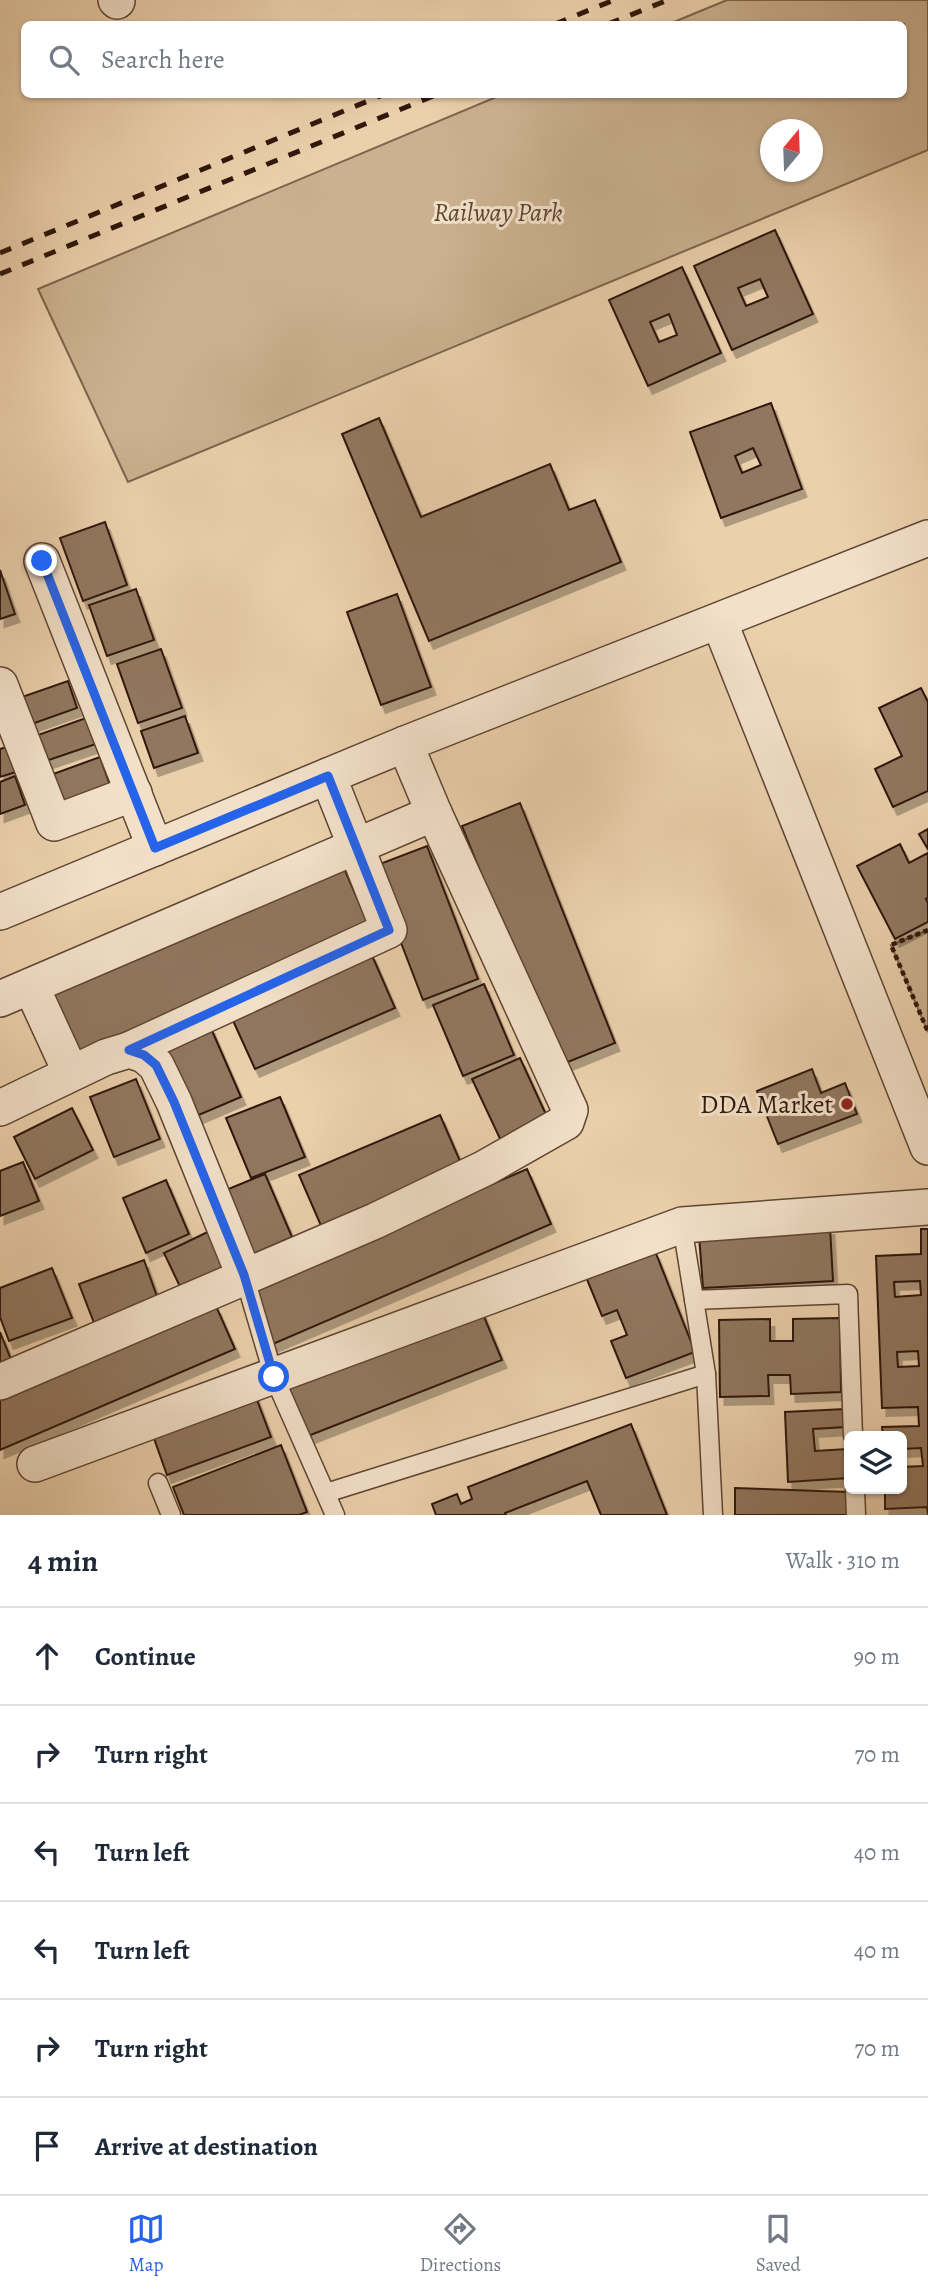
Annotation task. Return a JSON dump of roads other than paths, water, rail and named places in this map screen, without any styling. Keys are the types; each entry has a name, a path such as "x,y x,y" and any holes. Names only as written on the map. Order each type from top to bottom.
{"street":[{"path":"0,912 405,744 928,538"},
{"path":"42,561 155,848"},
{"path":"719,621 928,1147"},
{"path":"0,685 54,823 134,793"},
{"path":"0,1382 375,1220 485,1168 566,1122 570,1110 405,744"},
{"path":"0,1108 106,1056 129,1050 389,930 328,776"},
{"path":"71,1073 15,993 434,813"},
{"path":"129,1050 144,1055 156,1065 174,1102 244,1275"},
{"path":"36,1464 682,1225 928,1207"}],"lane":[{"path":"682,1225 706,1374 713,1515"},
{"path":"244,1275 274,1377 335,1515"},
{"path":"694,1300 848,1294 853,1431"},
{"path":"326,1493 706,1374"},
{"path":"158,1483 171,1515"},
{"path":"855,1494 856,1515"}],"railway":[{"path":"562,21 614,0"},
{"path":"616,21 668,0"},
{"path":"0,253 375,98"},
{"path":"0,274 428,98"}],"place":[{"name":"DDA Market","path":"847,1104"}],"park label":[{"name":"Railway Park","path":"498,212"}]}
